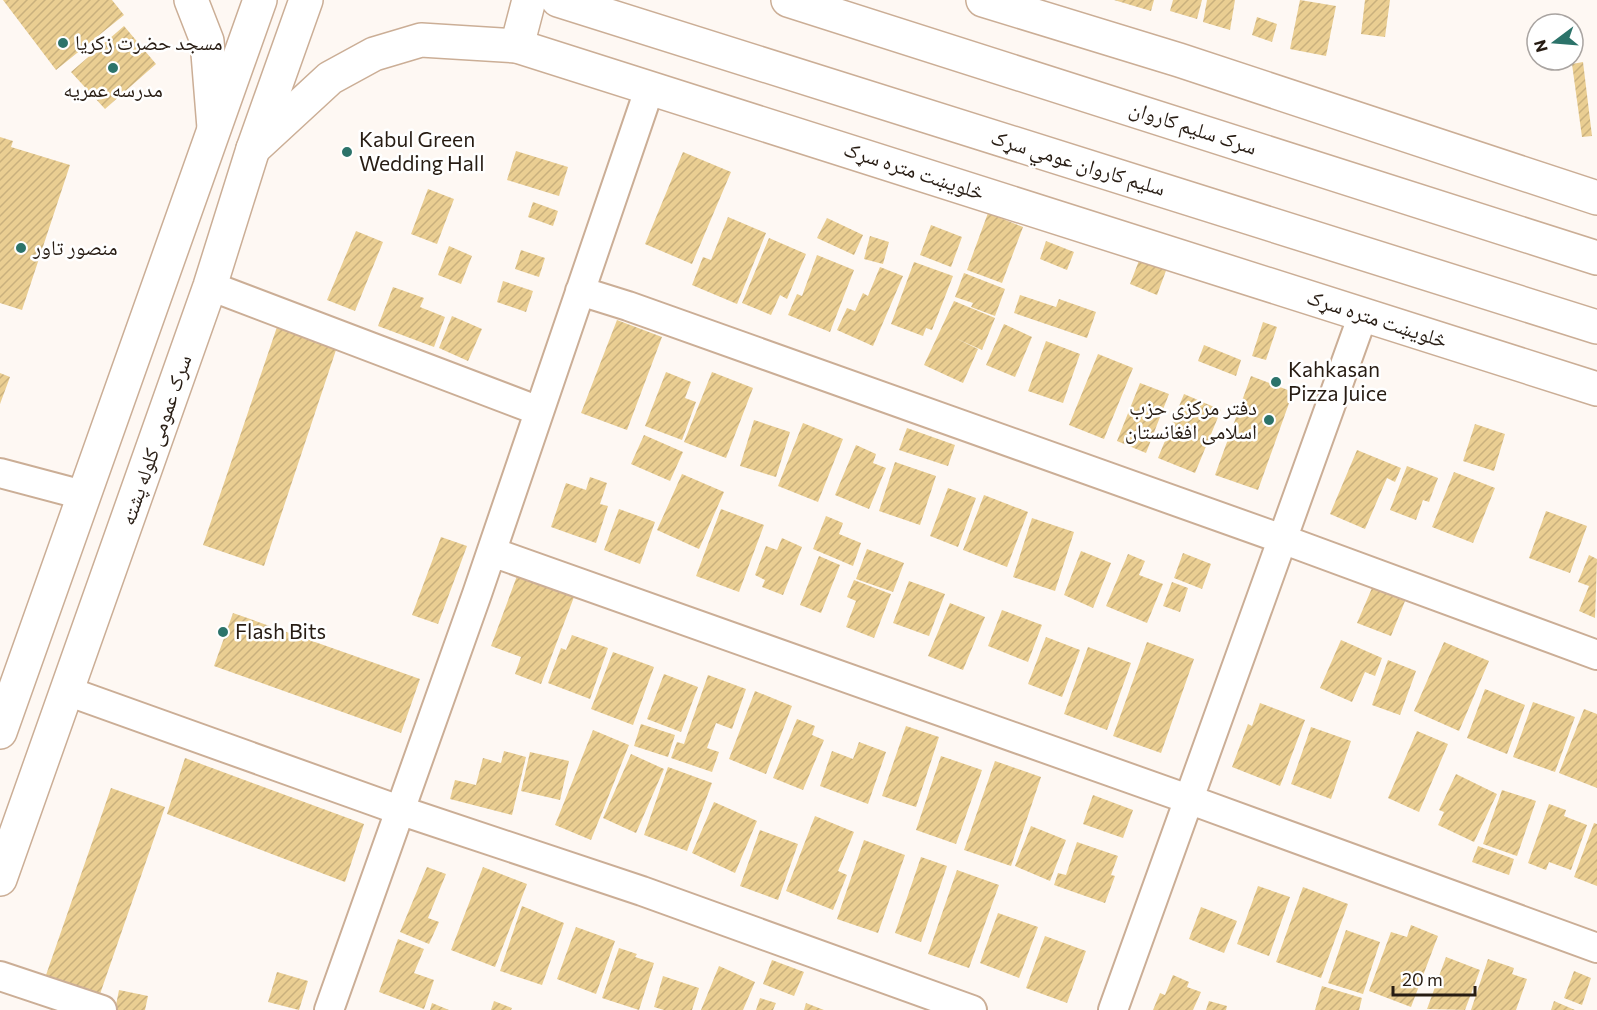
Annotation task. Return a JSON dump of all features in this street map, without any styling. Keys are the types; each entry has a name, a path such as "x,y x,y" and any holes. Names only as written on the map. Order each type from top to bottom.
{"main road":[{"path":"191,0 207,41 214,128"},
{"path":"0,732 82,495 260,0"},
{"name":"سرک عمومی کلوله پشته","path":"0,879 210,286 253,149 306,0"},
{"path":"517,46 529,0"},
{"name":"سلیم کاروان عومي سړک","path":"558,0 1597,327"},
{"name":"سرک سلیم کاروان","path":"788,0 1597,258"},
{"path":"1002,3 1597,198"},
{"name":"څلویښت متره سړک","path":"253,149 330,78 374,54 421,40 517,46 1597,389"}],"street":[{"path":"329,1010 492,552 650,87"},
{"path":"210,286 539,411"},
{"path":"580,291 628,306 1282,539 1597,655"},
{"path":"1113,1010 1363,315"},
{"path":"0,473 82,495"},
{"path":"492,552 1188,799 1597,948"},
{"path":"67,691 399,810 642,891 972,1010"},
{"path":"0,976 102,1010"}],"building":[{"name":"مسجد حضرت زکریا","path":"3,0 112,0 124,15 56,70"},
{"path":"1114,0 1154,0 1151,11"},
{"path":"1173,0 1202,0 1197,19 1170,11"},
{"path":"1207,0 1235,0 1230,30 1203,22"},
{"path":"1300,0 1336,6 1326,56 1290,49"},
{"path":"1365,0 1390,0 1385,37 1361,34"},
{"path":"1257,17 1277,24 1272,42 1252,35"},
{"name":"مدرسه عمریه","path":"124,26 156,64 105,109 71,72"},
{"path":"1573,72 1584,72 1592,136 1582,137"},
{"name":"منصور تاور","path":"0,137 13,141 11,147 70,165 22,310 0,303"},
{"path":"516,151 568,167 559,196 507,180"},
{"path":"683,152 731,172 692,264 645,244"},
{"path":"428,189 454,199 437,244 411,234"},
{"path":"533,202 558,211 553,226 528,217"},
{"path":"988,213 1023,227 1002,283 967,270"},
{"path":"728,217 766,233 737,304 692,285 703,257 711,260"},
{"path":"827,218 863,235 854,255 817,238"},
{"path":"931,225 962,237 951,267 920,255"},
{"path":"356,231 383,242 355,311 327,300"},
{"path":"870,236 889,242 883,264 864,259"},
{"path":"769,238 806,254 787,299 780,295 771,315 742,303"},
{"path":"1046,241 1074,252 1067,270 1040,259"},
{"path":"449,246 472,256 461,284 438,275"},
{"path":"521,250 545,258 539,277 515,269"},
{"path":"817,255 854,270 830,332 788,315 797,294 802,296"},
{"path":"1140,258 1167,268 1157,295 1130,284"},
{"path":"914,262 953,276 932,330 926,328 923,336 891,324"},
{"path":"880,267 903,276 873,346 837,330 847,308 855,311 863,293 868,296"},
{"path":"964,273 1005,289 995,316 971,307 973,303 955,297"},
{"path":"503,281 533,291 526,312 497,302"},
{"path":"393,287 424,298 420,307 445,317 434,347 378,326"},
{"path":"1020,295 1056,307 1059,299 1096,312 1087,338 1014,313"},
{"path":"954,301 995,318 982,350 955,338 978,349 963,383 924,365"},
{"path":"452,316 482,329 468,361 439,348"},
{"path":"617,320 662,337 627,430 581,413"},
{"path":"1263,322 1277,327 1266,360 1252,356"},
{"path":"278,324 338,344 264,566 203,545"},
{"path":"1004,324 1032,337 1015,377 986,365"},
{"path":"1046,341 1080,354 1063,403 1028,391"},
{"path":"1204,345 1241,360 1236,376 1198,361"},
{"path":"1098,354 1133,368 1104,439 1069,425"},
{"path":"666,372 691,382 685,398 696,402 682,440 645,426"},
{"path":"712,372 753,388 726,458 684,442"},
{"path":"0,373 10,377 0,404"},
{"path":"1251,376 1293,392 1258,490 1215,475"},
{"path":"1140,383 1169,394 1146,453 1117,441"},
{"path":"1184,394 1221,410 1195,473 1158,458"},
{"path":"754,420 790,432 776,477 740,466"},
{"path":"803,423 843,439 818,502 778,486"},
{"path":"1475,424 1505,434 1494,471 1463,461"},
{"path":"907,428 955,445 948,466 899,450"},
{"path":"644,435 683,452 670,481 631,464"},
{"path":"856,445 876,454 873,463 886,468 869,509 835,495"},
{"path":"1357,450 1401,468 1395,482 1387,478 1365,529 1330,514"},
{"path":"895,462 936,476 920,525 879,511"},
{"path":"1407,466 1438,478 1429,502 1423,500 1416,520 1390,510"},
{"path":"1454,472 1495,488 1473,543 1432,527"},
{"path":"682,474 724,492 699,549 657,530"},
{"path":"590,477 607,483 600,504 608,506 596,543 551,527 566,483 586,490"},
{"path":"948,488 976,498 958,547 930,536"},
{"path":"984,495 1028,512 1007,567 963,550"},
{"path":"619,509 655,522 640,564 604,550"},
{"path":"721,509 764,525 739,592 696,576"},
{"path":"1546,511 1587,526 1570,573 1529,558"},
{"path":"826,516 843,523 839,534 861,543 853,566 813,549"},
{"path":"1032,518 1074,532 1055,591 1013,577"},
{"path":"441,537 467,546 438,624 412,615"},
{"path":"782,538 802,547 783,595 762,587 765,580 755,575 766,546 777,550"},
{"path":"867,549 904,563 893,592 856,579"},
{"path":"1081,551 1111,563 1093,608 1064,595"},
{"path":"1183,553 1211,564 1202,589 1174,578"},
{"path":"1128,554 1145,561 1139,575 1163,584 1147,623 1106,606"},
{"path":"1589,555 1597,559 1595,618 1579,611 1589,586 1578,582"},
{"path":"819,556 840,565 821,613 800,605"},
{"path":"520,568 577,589 541,684 515,674 521,657 491,646"},
{"path":"854,580 891,594 874,638 846,627 856,601 847,597"},
{"path":"909,581 945,594 929,636 893,623"},
{"path":"1172,582 1188,588 1180,612 1163,606"},
{"path":"1372,588 1405,601 1391,636 1357,623"},
{"path":"950,603 985,617 963,670 928,656"},
{"path":"1002,610 1042,625 1028,662 988,646"},
{"path":"233,613 420,679 401,733 214,666"},
{"path":"572,635 608,648 590,699 548,683 561,648 566,650"},
{"path":"1046,637 1080,650 1062,697 1028,684"},
{"path":"1341,640 1382,658 1375,676 1365,672 1352,702 1320,688"},
{"path":"1147,642 1194,659 1161,753 1113,736"},
{"path":"1444,642 1489,661 1459,731 1414,711"},
{"path":"1088,647 1131,663 1107,730 1064,714"},
{"path":"613,652 654,667 633,725 591,709"},
{"path":"1388,660 1416,671 1400,715 1372,705"},
{"path":"664,674 698,687 681,732 647,719"},
{"path":"708,675 746,689 732,729 716,723 707,748 719,752 712,772 671,758 677,742 684,744"},
{"path":"1485,689 1525,705 1507,754 1467,738"},
{"path":"755,691 792,706 766,774 729,759"},
{"path":"1533,702 1575,717 1555,772 1513,757"},
{"path":"1260,703 1305,720 1280,786 1232,767 1248,724 1252,726"},
{"path":"1584,709 1597,714 1597,788 1559,773"},
{"path":"797,719 815,726 812,735 824,740 803,790 773,778"},
{"path":"641,724 675,735 668,757 634,746"},
{"path":"906,726 939,737 916,807 882,796"},
{"path":"1311,727 1351,741 1331,799 1291,784"},
{"path":"593,730 629,745 591,840 555,825"},
{"path":"1417,731 1448,744 1419,812 1388,798"},
{"path":"859,742 886,752 868,804 820,786 832,751 853,759"},
{"path":"504,751 526,757 512,815 450,799 455,780 476,785 483,758 501,763"},
{"path":"530,752 569,761 560,800 521,791"},
{"path":"631,754 664,769 636,833 603,818"},
{"path":"941,756 982,770 956,844 916,830"},
{"path":"185,758 364,824 345,882 167,814"},
{"path":"995,761 1041,777 1011,866 964,850"},
{"path":"668,767 712,783 687,851 644,835"},
{"path":"1456,774 1497,794 1474,842 1438,825 1444,812 1439,810"},
{"path":"111,788 165,807 100,994 46,975"},
{"path":"1502,790 1536,801 1517,856 1483,844"},
{"path":"1093,795 1133,810 1123,838 1083,824"},
{"path":"714,802 757,821 735,873 692,853"},
{"path":"1549,804 1566,810 1564,816 1587,825 1571,870 1549,862 1546,870 1528,863"},
{"path":"815,816 854,832 838,871 847,875 833,910 786,891"},
{"path":"1594,823 1597,824 1597,886 1574,877"},
{"path":"1031,826 1066,840 1050,881 1015,866"},
{"path":"760,830 798,844 778,900 740,886"},
{"path":"864,840 905,855 878,933 837,919"},
{"path":"1077,842 1118,856 1111,875 1115,876 1105,903 1054,885 1058,873 1066,875"},
{"path":"1478,846 1514,859 1509,875 1472,862"},
{"path":"921,857 947,866 921,942 895,933"},
{"path":"427,867 446,874 428,918 439,922 429,944 400,932"},
{"path":"483,867 527,884 495,967 451,950"},
{"path":"957,870 999,885 969,968 928,954"},
{"path":"1258,886 1290,897 1269,956 1237,944"},
{"path":"1303,887 1348,904 1321,978 1276,962"},
{"path":"522,906 564,923 542,985 500,971"},
{"path":"1201,907 1237,921 1224,953 1189,939"},
{"path":"998,913 1038,927 1019,978 980,963"},
{"path":"1411,925 1438,936 1411,1007 1369,991 1391,932 1407,937"},
{"path":"576,927 615,941 596,994 557,979"},
{"path":"1346,930 1380,942 1363,994 1328,983"},
{"path":"1045,936 1086,951 1067,1003 1026,988"},
{"path":"398,939 424,949 414,973 434,980 424,1009 379,992"},
{"path":"619,948 637,954 635,957 654,963 639,1010 602,998"},
{"path":"1446,957 1480,970 1465,1010 1427,1009"},
{"path":"1488,959 1514,968 1512,974 1527,979 1516,1010 1471,1010"},
{"path":"772,960 804,972 794,996 763,984"},
{"path":"719,966 755,982 743,1010 701,1010"},
{"path":"1574,971 1591,978 1582,1005 1564,998"},
{"path":"277,972 308,981 299,1010 268,1002"},
{"path":"1173,975 1189,982 1187,987 1201,992 1193,1010 1153,1010 1160,993 1165,995"},
{"path":"663,976 699,988 692,1010 664,1010 654,1007"},
{"path":"1322,986 1362,998 1359,1010 1315,1010"},
{"path":"119,990 148,996 145,1010 115,1010"},
{"path":"760,998 776,1003 773,1010 756,1010"},
{"path":"494,1001 512,1008 511,1010 491,1010"},
{"path":"1209,1001 1227,1006 1226,1010 1206,1010"},
{"path":"1554,1001 1575,1010 1551,1010"},
{"path":"432,1003 449,1010 430,1010"},
{"path":"806,1003 824,1010 804,1010"}],"place":[{"name":"مسجد حضرت زکریا","path":"63,43"},
{"name":"مدرسه عمریه","path":"113,68"},
{"name":"Kabul Green Wedding Hall","path":"347,152"},
{"name":"منصور تاور","path":"21,248"},
{"name":"Kahkasan Pizza Juice","path":"1276,382"},
{"name":"دفتر مرکزی حزب اسلامی افغانستان","path":"1269,420"},
{"name":"Flash Bits","path":"223,632"}]}
